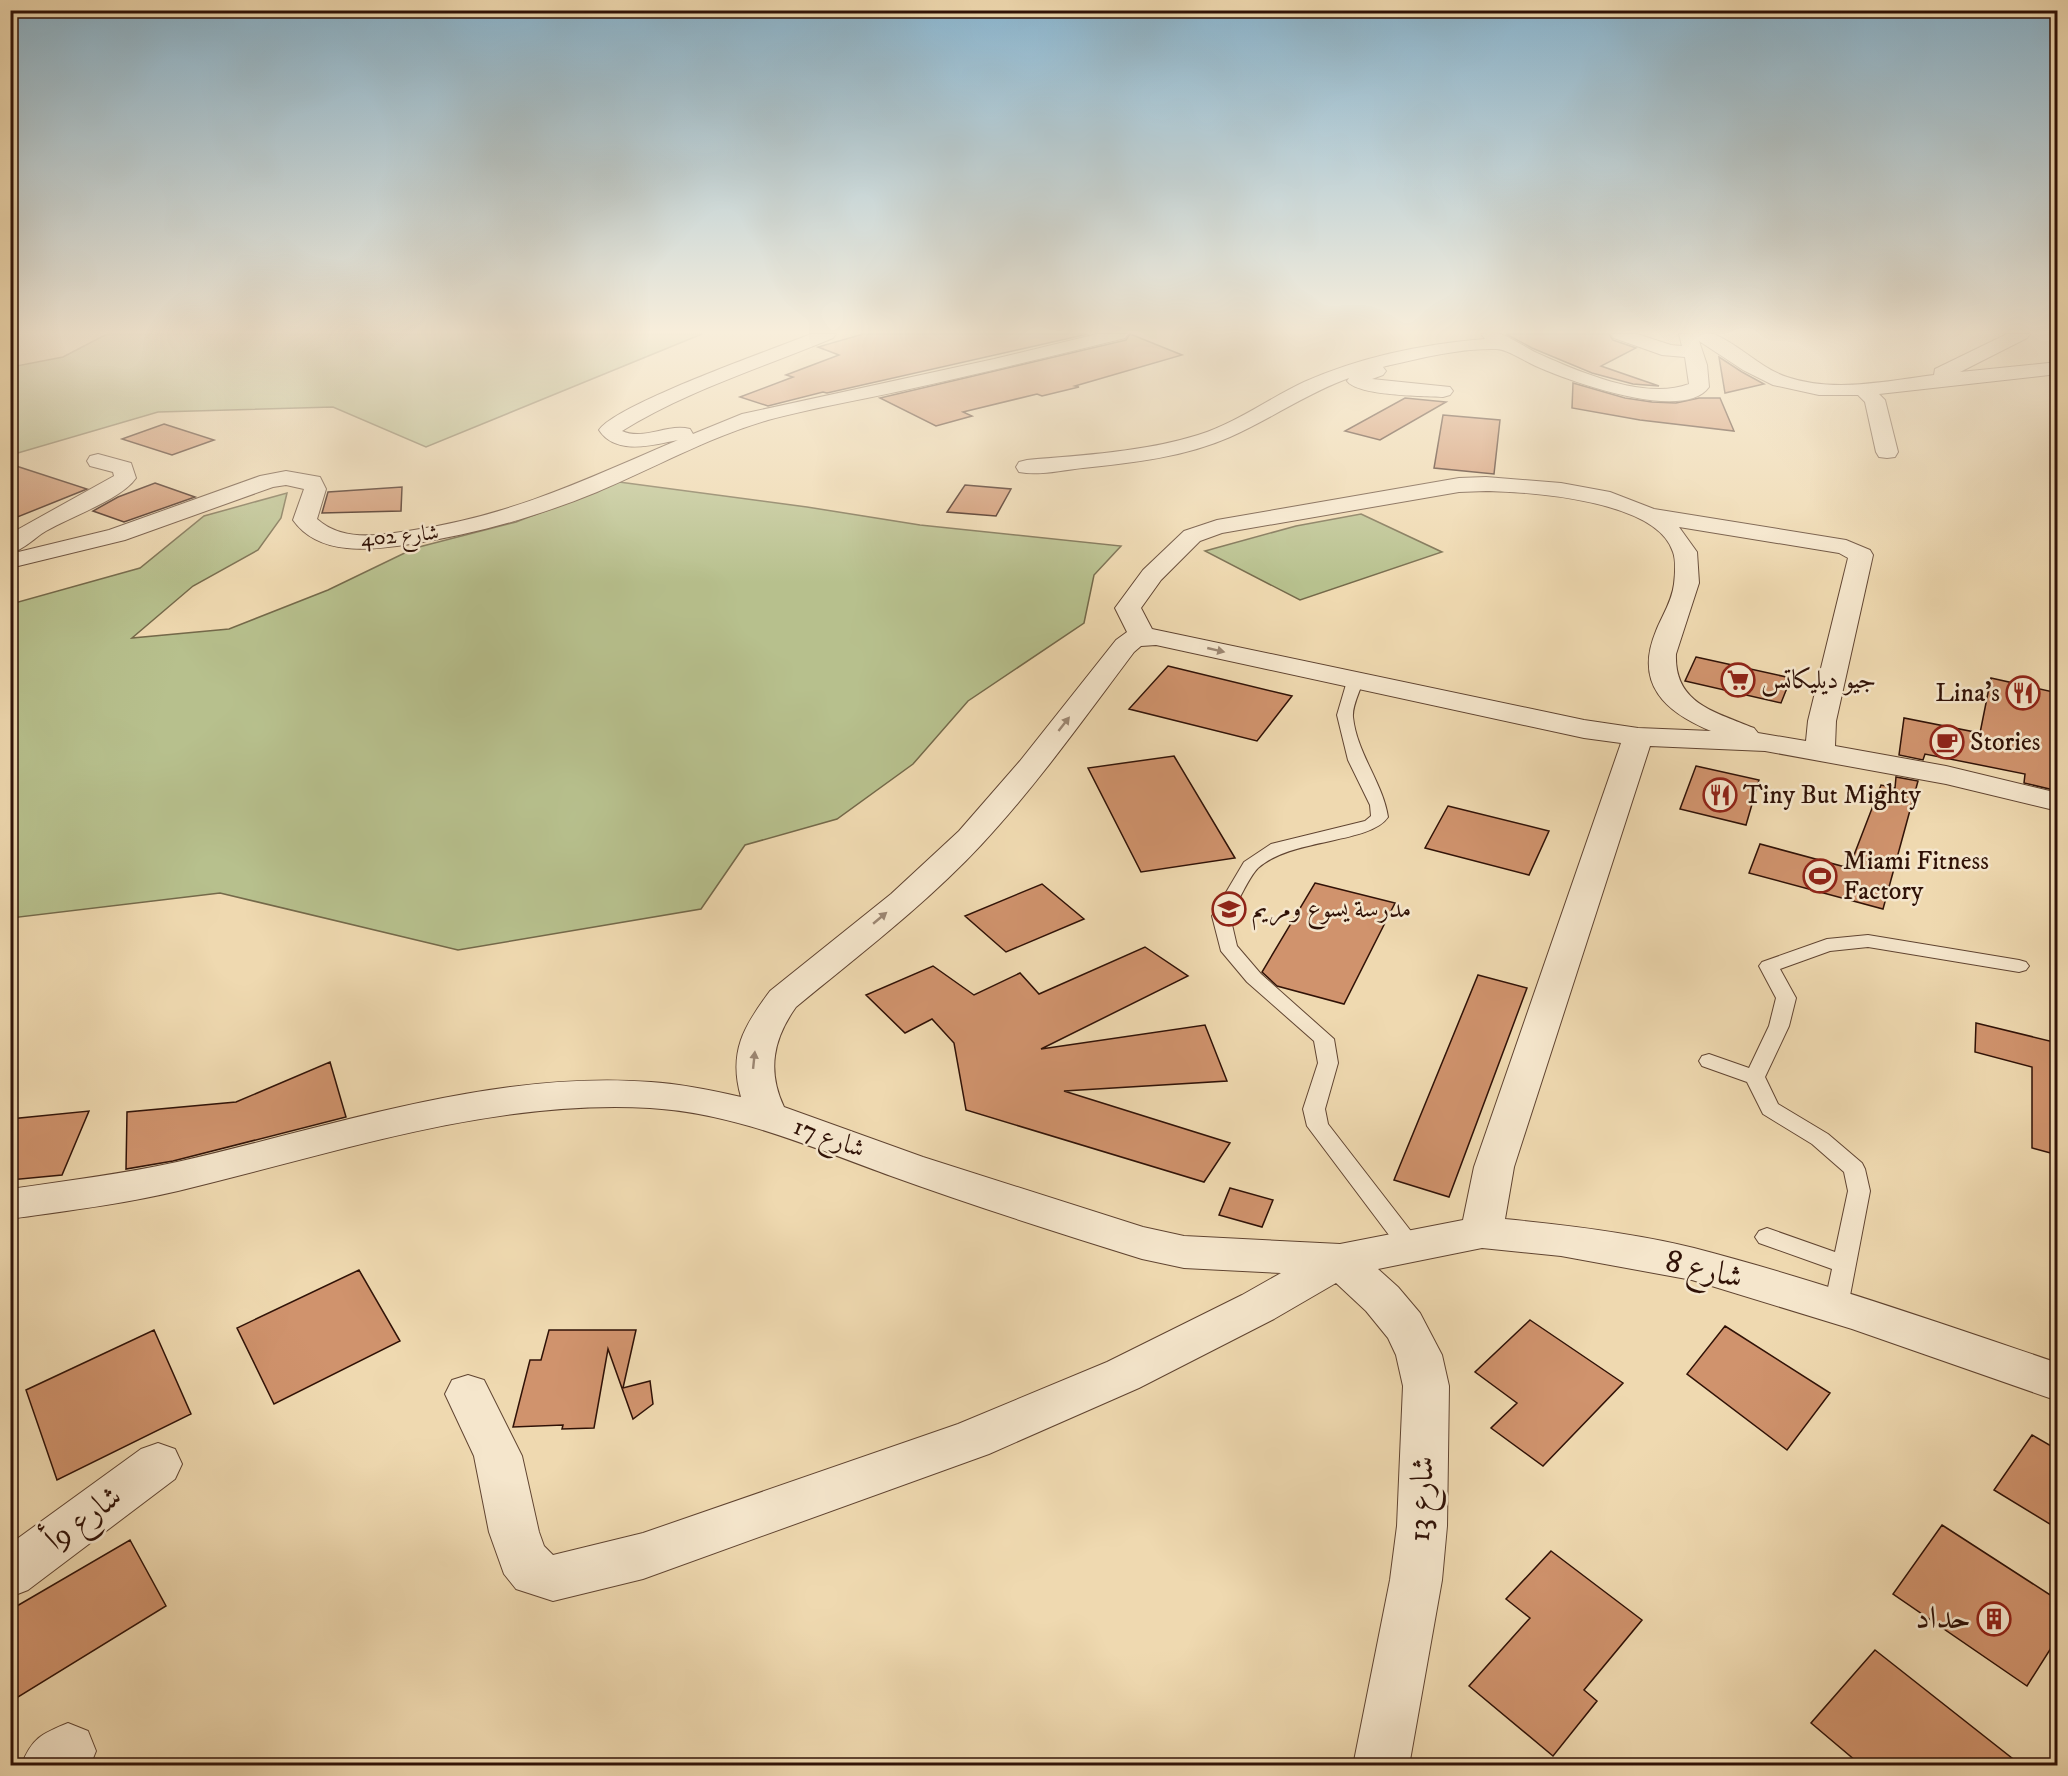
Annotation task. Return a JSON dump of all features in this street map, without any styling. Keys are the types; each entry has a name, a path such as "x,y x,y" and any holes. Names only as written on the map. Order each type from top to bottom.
{"street":[{"path":"630,417 609,430 618,438 643,440 755,417"},
{"name":"شارع 402","path":"10,561 117,535 268,481 286,478 312,482 315,489 314,497 305,520 324,537 348,541 387,542 445,532 475,526 536,508 759,417"},
{"path":"1027,467 1134,455 1208,439 1255,417"},
{"path":"1879,417 1887,452"},
{"path":"10,546 30,532 112,488 125,478 123,468 98,461"},
{"path":"1820,752 1822,721 1862,555 1846,547 1654,516 1616,500 1533,486 1490,482 1428,489 1217,526 1192,536 1152,575 1128,608 1142,636 1156,637 1584,729 1638,737 1766,742 1820,752 1946,775 2058,802"},
{"path":"1654,516 1676,538 1686,553 1688,583 1668,632 1662,655 1664,681 1679,702 1695,714 1766,742"},
{"name":"شارع 17","path":"1142,636 1129,642 1028,770 977,830 933,874 783,999 769,1017 759,1036 754,1056 753,1076 758,1096 768,1116 909,1167 1142,1243 1184,1252 1340,1260"},
{"path":"1482,1232 1494,1167 1638,737"},
{"path":"10,1204 119,1188 175,1177 410,1119 518,1099 585,1095 651,1095 717,1105 768,1116"},
{"name":"شارع 8","path":"1340,1260 1482,1232 1561,1240 1692,1264 1836,1306 2058,1382"},
{"path":"468,1394 498,1456 522,1558 534,1574 553,1578 643,1556 972,1440 1123,1375 1258,1306 1340,1260"},
{"name":"شارع 13","path":"1340,1260 1382,1299 1404,1326 1419,1355 1426,1386 1422,1526 1416,1580 1381,1766"},
{"name":"شارع 9أ","path":"10,1574 158,1464"}],"lane":[{"path":"1355,681 1346,715 1356,760 1378,805 1380,817 1371,825 1277,848 1250,866 1221,916 1228,947 1254,978 1324,1039 1328,1063 1314,1109 1318,1126 1409,1245"},
{"path":"1755,1077 1779,1026 1786,998 1769,966 1788,958 1827,945 1868,941 2019,966"},
{"path":"1709,1061 1755,1077 1770,1109 1820,1139 1854,1169 1859,1191 1836,1306"},
{"path":"1767,1237 1844,1264"}],"green space":[{"path":"11,417 141,417 11,455"},
{"path":"356,417 500,417 426,447"},
{"path":"619,482 807,507 920,525 1121,546 1094,575 1084,623 968,701 913,764 837,819 745,845 701,909 458,950 220,893 11,918 11,604 140,568 204,516 287,493 281,518 258,550 193,586 132,638 229,629 328,590 415,548 516,522"},
{"path":"1361,514 1442,552 1300,600 1205,551 1296,526"}],"building":[{"path":"918,417 969,417 936,426"},
{"path":"1371,417 1420,417 1380,440 1345,431"},
{"path":"1443,417 1500,420 1494,474 1434,468"},
{"path":"1622,417 1728,417 1734,431"},
{"path":"164,424 214,440 172,455 122,439"},
{"path":"10,464 87,489 10,520"},
{"path":"155,483 195,497 124,522 93,511 118,497"},
{"path":"965,485 1011,489 996,516 947,512"},
{"path":"402,487 401,511 322,513 328,492"},
{"name":"جيو ديليكاتس","path":"1696,657 1791,678 1781,703 1685,681"},
{"path":"1168,666 1292,696 1257,741 1129,709"},
{"path":"1991,678 2058,693 2058,791 2024,783 2025,774 1925,754 1923,760 1899,755 1904,718 1980,733"},
{"path":"1174,756 1235,858 1141,872 1088,768"},
{"name":"Tiny But Mighty","path":"1696,766 1759,780 1746,825 1680,809"},
{"path":"1896,777 1918,781 1883,909 1749,873 1760,844 1849,868 1881,785 1895,788"},
{"path":"1448,806 1549,831 1529,875 1425,848"},
{"path":"1315,883 1395,903 1344,1004 1277,986 1262,972"},
{"path":"1042,884 1084,919 1006,952 965,916"},
{"path":"1145,947 1188,976 1041,1049 1205,1025 1227,1081 1064,1091 1230,1143 1204,1182 966,1110 954,1043 932,1019 905,1033 866,995 933,966 974,995 1020,973 1039,994"},
{"path":"1478,975 1527,988 1449,1197 1394,1180"},
{"path":"1976,1023 2058,1043 2058,1155 2032,1148 2032,1067 1975,1052"},
{"path":"330,1062 346,1117 173,1161 126,1169 127,1112 236,1102"},
{"path":"89,1111 62,1175 10,1180 10,1119"},
{"path":"1230,1188 1273,1200 1262,1227 1219,1215"},
{"path":"359,1270 400,1341 274,1404 237,1328"},
{"path":"1530,1320 1623,1383 1543,1466 1491,1428 1517,1403 1475,1372"},
{"path":"1725,1326 1830,1393 1787,1450 1687,1374"},
{"path":"154,1330 191,1414 57,1480 26,1390"},
{"path":"549,1330 636,1330 623,1388 650,1381 653,1404 633,1419 608,1349 594,1428 562,1429 563,1425 513,1427 530,1360 541,1360"},
{"path":"2032,1435 2058,1450 2058,1529 1994,1490"},
{"name":"حداد","path":"1942,1525 2058,1600 2058,1637 2027,1686 1893,1594"},
{"path":"130,1540 166,1606 10,1702 10,1610"},
{"path":"1551,1551 1642,1620 1584,1690 1597,1701 1553,1756 1469,1686 1530,1618 1506,1599"},
{"path":"1875,1650 2022,1766 1862,1766 1811,1723"}],"place":[{"name":"جيو ديليكاتس","path":"1738,680"},
{"name":"Lina's","path":"2023,693"},
{"name":"Stories","path":"1947,742"},
{"name":"Tiny But Mighty","path":"1720,795"},
{"name":"Miami Fitness Factory","path":"1820,876"},
{"name":"مدرسة يسوع ومريم","path":"1229,909"},
{"name":"حداد","path":"1994,1619"}]}
